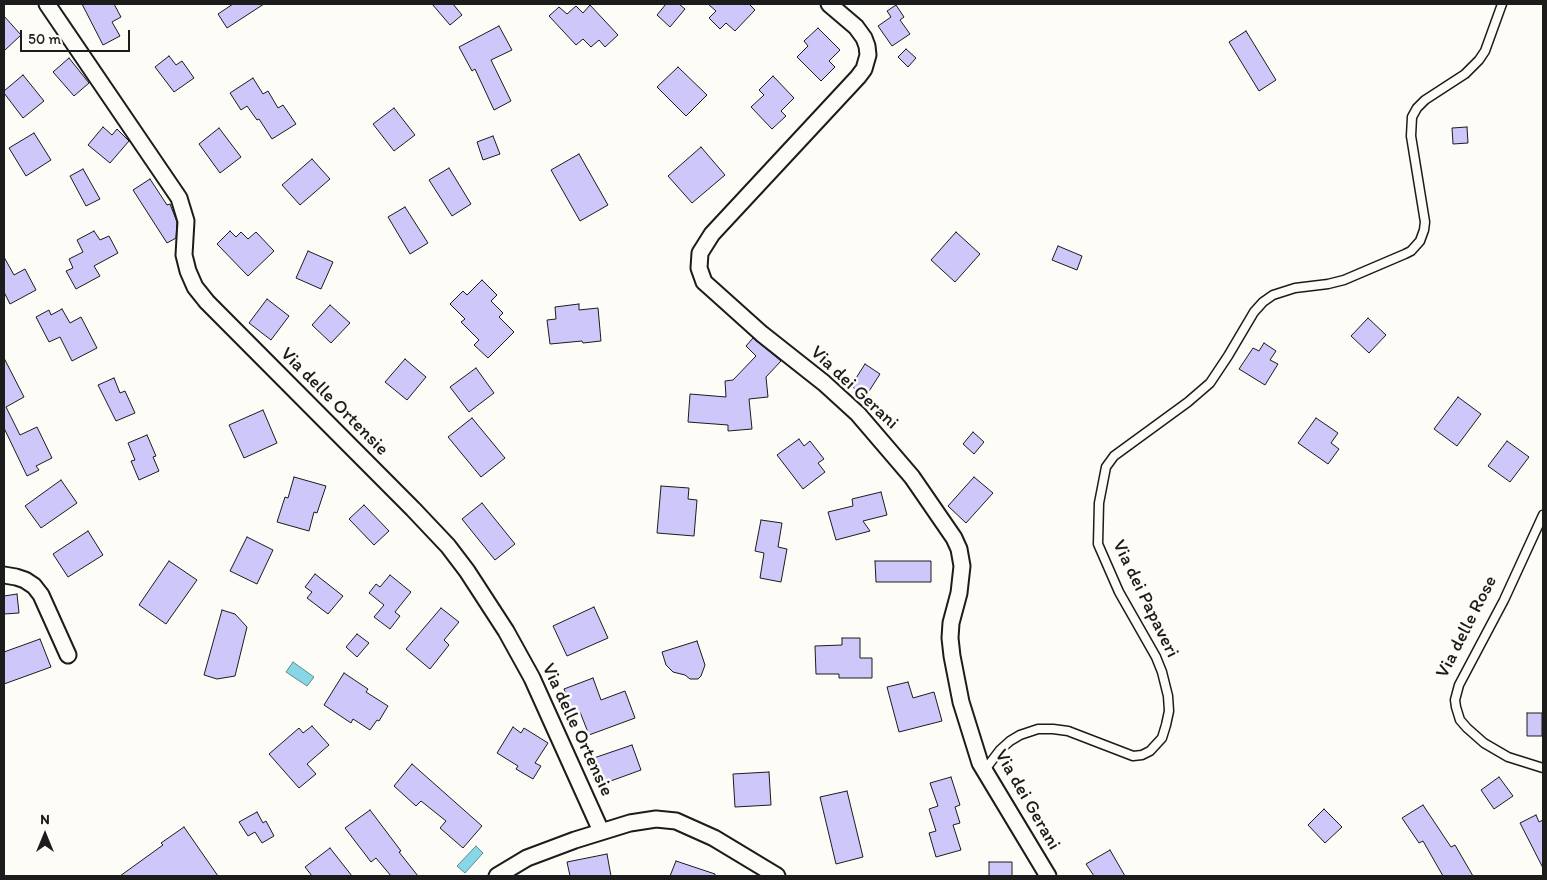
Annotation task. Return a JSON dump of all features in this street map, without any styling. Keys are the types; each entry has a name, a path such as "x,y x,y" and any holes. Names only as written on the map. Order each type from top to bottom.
{"street":[{"name":"Via delle Ortensie","path":"47,4 180,198 186,217 184,246 186,263 190,277 200,293 413,508 462,564 499,619 532,678 601,831"},
{"name":"Via dei Gerani","path":"829,4 856,27 864,38 868,55 864,69 712,234 700,252 699,268 703,279 713,290 762,334 824,383 858,414 912,477 954,538 960,549 962,566 959,593 951,623 951,650 963,708 984,771 1048,876"},
{"path":"4,575 25,580 41,595 68,655"},
{"path":"497,876 537,854 601,831 642,820 664,819 676,821 714,838 777,876"}],"lane":[{"name":"Via dei Papaveri","path":"984,771 1000,750 1010,741 1020,735 1038,730 1068,731 1132,756 1142,755 1150,751 1162,738 1169,710 1168,696 1162,672 1116,586 1098,544 1099,503 1106,467 1114,456 1188,402 1210,382 1254,312 1263,302 1273,295 1295,288 1344,280 1405,254 1420,242 1424,230 1424,213 1411,136 1412,117 1425,100 1464,74 1479,60 1485,51 1502,4"},
{"name":"Via delle Rose","path":"1543,515 1504,600 1459,685 1455,700 1460,720 1484,743 1508,757 1543,768"}],"water":[{"path":"293,662 314,677 307,686 286,672"},
{"path":"476,846 483,853 465,873 457,866"}],"building":[{"path":"82,4 114,4 121,17 112,22 120,36 103,45"},
{"path":"233,4 264,4 227,28 218,14"},
{"path":"432,4 453,4 462,15 450,25"},
{"path":"666,4 679,4 685,9 670,27 657,15"},
{"path":"708,4 749,4 755,10 735,31 726,23 720,29 709,18 716,11"},
{"path":"590,5 618,35 605,47 599,40 591,47 583,39 576,45 549,16 559,7 567,14 576,6 583,13"},
{"path":"896,5 904,17 900,20 910,34 892,46 878,26 891,17 887,11"},
{"path":"4,16 21,35 4,51"},
{"path":"499,26 512,50 491,60 511,101 494,110 475,69 472,71 459,47"},
{"path":"818,28 840,50 829,61 835,67 821,81 797,57 808,46 804,41"},
{"path":"1246,31 1276,80 1259,91 1229,42"},
{"path":"906,49 916,58 908,67 898,57"},
{"path":"169,56 176,65 182,61 194,78 174,92 155,67"},
{"path":"69,58 89,83 74,96 53,72"},
{"path":"678,67 707,95 686,116 657,87"},
{"path":"23,75 44,101 23,118 4,91"},
{"path":"773,76 794,98 781,111 786,116 772,129 751,107 764,95 759,90"},
{"path":"253,78 263,94 268,91 278,108 283,105 296,124 272,139 259,119 257,120 247,106 241,110 230,93"},
{"path":"394,108 415,135 394,151 373,124"},
{"path":"103,127 112,135 117,129 129,141 110,163 88,145"},
{"path":"1467,127 1468,143 1453,144 1452,128"},
{"path":"219,128 241,157 220,173 199,144"},
{"path":"34,133 51,160 26,176 9,148"},
{"path":"493,136 500,154 483,160 477,142"},
{"path":"701,147 725,175 692,203 668,176"},
{"path":"579,154 608,205 580,221 551,170"},
{"path":"312,159 330,179 300,205 282,185"},
{"path":"449,168 471,204 452,216 429,180"},
{"path":"83,169 100,199 86,206 70,176"},
{"path":"150,179 167,205 170,204 177,222 176,238 167,243 133,190"},
{"path":"405,207 428,243 410,254 388,217"},
{"path":"94,231 100,240 109,236 118,253 94,266 100,276 76,289 66,271 73,268 69,259 83,252 77,240"},
{"path":"230,231 236,237 241,232 248,239 256,232 274,251 248,276 217,244"},
{"path":"956,232 980,254 955,282 931,260"},
{"path":"1058,246 1082,256 1077,270 1052,260"},
{"path":"308,251 333,262 321,289 296,278"},
{"path":"4,257 14,275 25,269 36,290 10,304 4,292"},
{"path":"482,280 497,295 491,301 503,313 499,317 514,332 488,358 474,345 479,340 461,322 465,319 450,304 463,291 467,295"},
{"path":"267,299 289,316 271,340 249,323"},
{"path":"579,304 579,310 598,308 601,341 550,344 547,320 556,319 555,307"},
{"path":"330,305 350,323 331,343 312,325"},
{"path":"62,309 70,323 81,317 97,348 72,361 60,337 49,342 36,317 49,310 51,315"},
{"path":"1368,318 1386,335 1369,353 1351,336"},
{"path":"753,338 781,361 766,377 768,397 749,399 752,429 728,431 728,425 688,422 690,394 726,397 725,381 733,380 756,356 746,346"},
{"path":"1264,343 1276,351 1270,360 1278,364 1265,385 1239,369 1253,348 1259,351"},
{"path":"4,358 24,397 6,407 20,435 37,427 52,458 36,466 39,470 27,476 4,428"},
{"path":"405,359 426,377 407,400 385,382"},
{"path":"865,364 880,374 866,396 851,386"},
{"path":"476,368 494,393 469,412 450,387"},
{"path":"114,378 120,393 125,391 135,413 116,421 98,385"},
{"path":"1458,397 1481,414 1457,446 1434,429"},
{"path":"263,410 277,443 244,458 229,425"},
{"path":"472,418 505,458 481,477 448,437"},
{"path":"1316,418 1338,433 1331,443 1339,449 1328,464 1298,443"},
{"path":"973,432 984,442 974,454 963,444"},
{"path":"147,435 156,456 153,457 159,471 139,480 131,461 135,460 128,443"},
{"path":"799,439 804,446 810,441 824,459 818,463 825,472 803,489 777,455"},
{"path":"1507,441 1529,457 1510,482 1488,466"},
{"path":"294,477 326,486 317,513 314,512 309,531 277,522 285,497 288,498"},
{"path":"974,477 993,493 966,523 948,506"},
{"path":"61,480 77,503 41,528 25,506"},
{"path":"661,486 689,488 688,499 697,500 694,536 657,533"},
{"path":"881,492 887,515 863,521 870,531 836,540 828,512 853,506 852,499"},
{"path":"482,503 515,544 495,560 462,519"},
{"path":"364,505 389,531 374,545 349,519"},
{"path":"761,520 782,523 778,547 787,549 781,582 760,578 764,553 755,551"},
{"path":"88,531 103,555 68,577 53,554"},
{"path":"247,537 273,550 257,584 230,571"},
{"path":"169,561 197,580 166,624 139,605"},
{"path":"875,561 931,561 931,582 876,582"},
{"path":"315,574 343,596 328,614 307,598 312,592 305,587"},
{"path":"390,575 411,592 395,612 400,616 390,629 374,617 384,605 369,593 376,584 380,587"},
{"path":"17,594 19,613 4,614 4,596"},
{"path":"594,607 608,638 567,656 553,626"},
{"path":"441,608 459,622 444,640 449,645 430,669 406,649"},
{"path":"222,610 235,614 247,627 235,676 217,679 204,675"},
{"path":"357,634 369,643 357,657 346,647"},
{"path":"842,638 860,638 860,658 872,658 872,678 839,678 839,674 816,674 815,646 842,645"},
{"path":"40,639 51,667 4,684 4,652"},
{"path":"697,641 705,665 698,679 690,679 685,675 673,672 666,665 662,652"},
{"path":"344,673 368,689 366,692 388,706 379,721 377,720 370,730 353,719 351,723 324,705"},
{"path":"593,678 601,700 625,691 635,718 589,735 580,712 573,714 564,689"},
{"path":"908,682 913,698 934,692 942,721 899,732 887,687"},
{"path":"1527,713 1542,713 1542,736 1527,736"},
{"path":"312,726 329,745 307,764 316,774 299,788 269,754 299,728 303,733"},
{"path":"513,727 521,733 524,728 548,743 535,763 541,766 533,779 516,769 518,766 497,753"},
{"path":"632,745 641,770 597,786 588,760"},
{"path":"412,764 482,826 463,848 440,828 446,821 421,801 416,806 394,786"},
{"path":"769,772 771,805 735,807 733,774"},
{"path":"951,777 960,805 955,807 960,823 953,825 961,850 936,857 929,833 936,831 929,809 938,806 930,783"},
{"path":"1499,777 1513,796 1494,809 1481,790"},
{"path":"847,791 863,857 836,864 820,797"},
{"path":"1423,805 1451,847 1455,845 1473,876 1443,876 1423,841 1419,843 1402,818"},
{"path":"1324,809 1342,827 1325,843 1308,825"},
{"path":"370,810 418,876 391,876 376,858 371,862 345,828"},
{"path":"257,812 263,823 266,821 274,836 262,843 255,832 248,836 239,822"},
{"path":"1536,815 1539,822 1543,820 1543,868 1520,823"},
{"path":"184,827 218,876 120,876 163,845 161,843"},
{"path":"330,848 352,876 312,876 305,867"},
{"path":"1110,850 1125,876 1094,876 1086,864"},
{"path":"607,854 611,876 570,876 567,862"},
{"path":"676,861 715,874 715,876 670,876"},
{"path":"989,862 1012,862 1012,876 989,876"}]}
